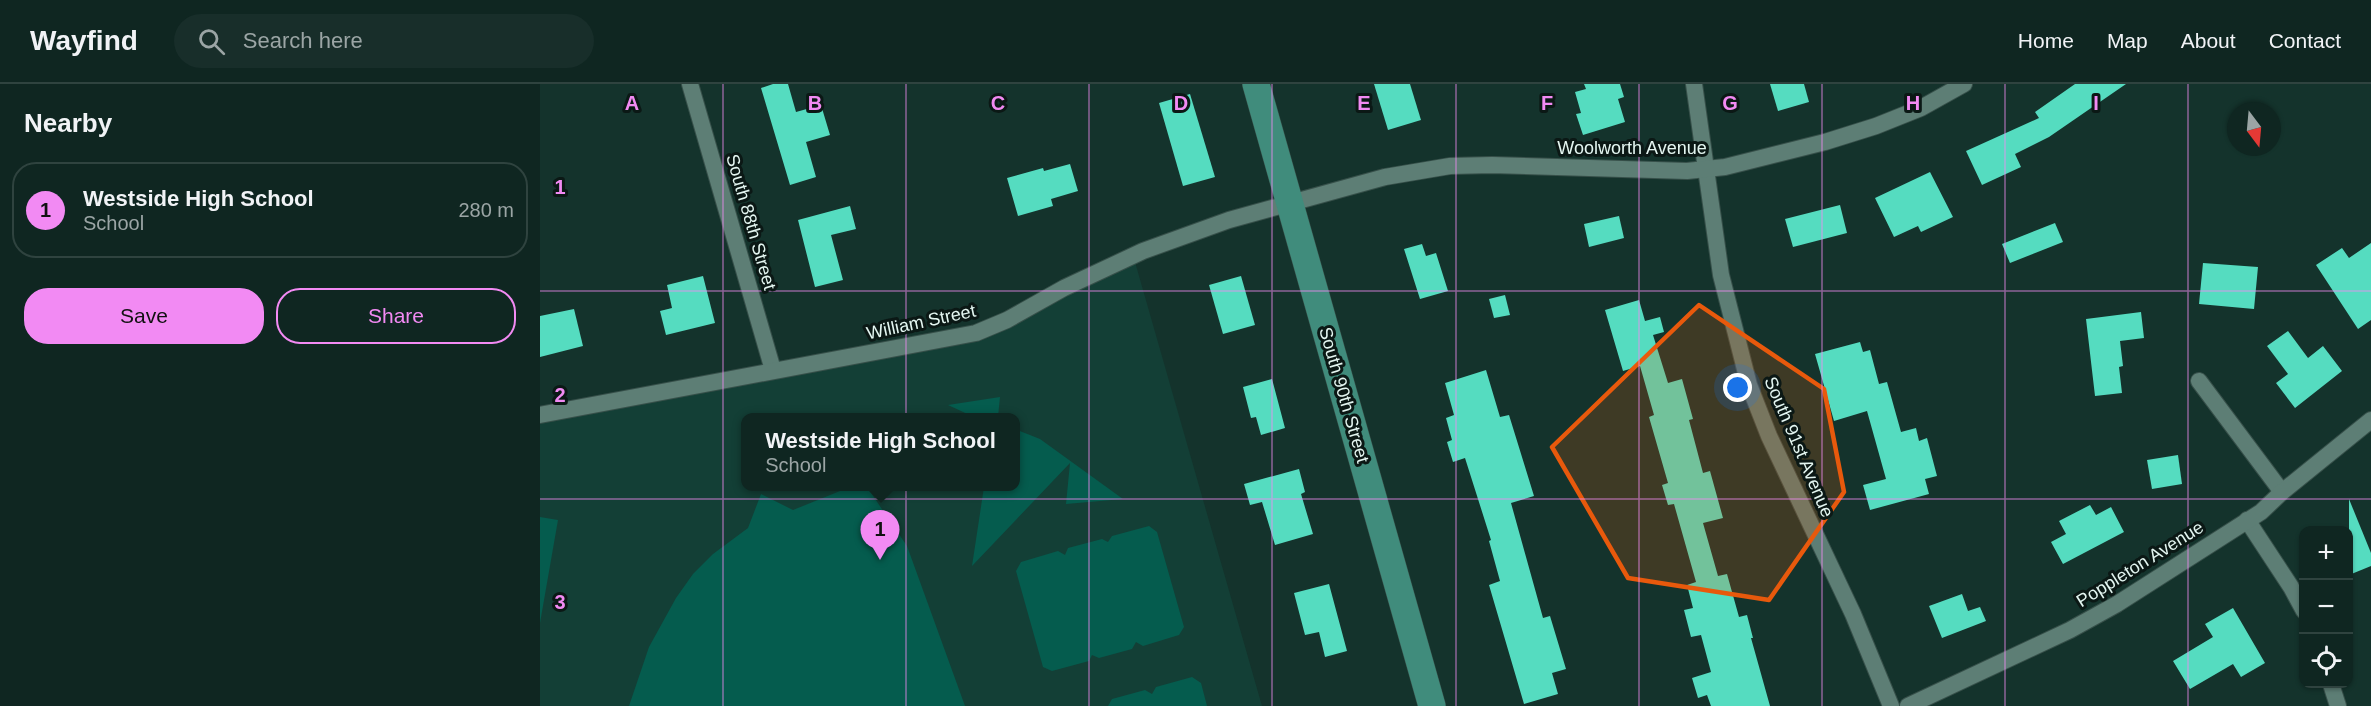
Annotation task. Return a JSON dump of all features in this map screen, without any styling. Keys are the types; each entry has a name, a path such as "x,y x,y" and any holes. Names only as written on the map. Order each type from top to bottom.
{"main road":[{"name":"South 90th Street","path":"1256,84 1432,706"}],"street":[{"name":"South 88th Street","path":"690,84 773,370"},
{"name":"South 91st Avenue","path":"1694,84 1721,275 1732,327 1749,385 1769,436 1892,706"},
{"name":"Woolworth Avenue","path":"1290,203 1385,177 1450,166 1492,165 1687,171 1725,167 1825,142 1876,126 1921,108 1964,84"},
{"name":"William Street","path":"540,415 976,333 1007,320 1064,288 1143,251 1229,220 1290,203"},
{"path":"2199,381 2282,492"},
{"name":"Poppleton Avenue","path":"1908,706 2070,630 2117,604 2260,512 2371,420"},
{"path":"2247,520 2299,602"},
{"path":"2332,688 2338,706"}],"highlighted area":[{"path":"1699,305 1824,389 1844,492 1769,600 1628,578 1552,447"}],"shaded area":[{"path":"1133,255 1262,706 540,706 540,415 964,336"},
{"path":"1000,397 998,413 965,413 948,405"},
{"path":"1020,431 1040,439 1123,499 1066,504 1070,463 972,566 983,491 1020,491"},
{"path":"840,491 870,491 907,546 965,706 629,706 649,647 676,598 693,574 713,554 748,528 761,494 793,510"},
{"path":"540,517 558,520 540,623"},
{"path":"1149,526 1157,532 1184,627 1179,635 1143,646 1136,642 1132,649 1099,658 1092,655 1089,661 1052,671 1043,667 1016,571 1021,562 1058,551 1065,555 1068,548 1102,539 1108,542 1112,536"},
{"path":"1192,677 1201,683 1207,706 1108,706 1112,699 1145,690 1152,694 1156,687"}],"building":[{"path":"773,84 788,84 796,112 821,105 830,135 806,142 816,177 790,185 761,88"},
{"path":"1374,84 1410,84 1421,120 1388,130"},
{"path":"1584,84 1620,84 1624,97 1618,99 1625,122 1583,135 1576,114 1581,113 1575,92 1586,89"},
{"path":"1770,84 1804,84 1809,102 1778,111"},
{"path":"2075,84 2126,84 2049,137 2015,154 2021,167 1982,185 1966,151 2039,118 2035,112"},
{"path":"1190,94 1215,177 1183,186 1159,103"},
{"path":"1070,164 1078,191 1051,199 1053,206 1018,216 1007,178 1043,168 1044,171"},
{"path":"1930,172 1953,217 1921,232 1918,226 1894,237 1875,198"},
{"path":"1840,205 1847,233 1793,247 1785,219"},
{"path":"850,206 856,229 831,235 843,280 815,287 798,220"},
{"path":"1619,216 1624,238 1589,247 1584,224"},
{"path":"2055,223 2063,242 2010,263 2002,244"},
{"path":"2371,243 2371,320 2358,329 2316,265 2342,248 2349,258"},
{"path":"1422,244 1426,256 1436,253 1448,291 1420,299 1404,249"},
{"path":"2203,263 2258,267 2254,309 2199,304"},
{"path":"703,276 715,323 666,335 660,311 672,308 667,285"},
{"path":"1241,276 1255,325 1223,334 1209,285"},
{"path":"1505,295 1510,315 1494,318 1489,299"},
{"path":"1639,300 1645,321 1660,317 1664,332 1653,335 1668,383 1682,379 1693,419 1689,420 1703,473 1710,471 1723,518 1703,523 1718,576 1727,574 1739,617 1747,615 1770,706 1711,706 1707,695 1698,698 1692,678 1711,672 1701,635 1691,637 1684,610 1693,608 1687,585 1696,582 1674,504 1668,505 1662,485 1668,483 1649,417 1654,415 1640,366 1623,371 1605,310"},
{"path":"574,309 583,346 540,357 540,316"},
{"path":"2141,312 2144,338 2120,341 2123,366 2119,367 2122,393 2095,396 2086,319"},
{"path":"2288,331 2308,358 2323,346 2342,371 2295,408 2276,383 2288,374 2267,346"},
{"path":"1860,342 1863,352 1870,350 1879,384 1887,382 1901,432 1916,428 1919,441 1927,438 1937,476 1925,479 1929,494 1870,510 1863,485 1886,479 1867,411 1834,421 1815,354"},
{"path":"1486,370 1500,417 1509,415 1534,496 1511,503 1543,618 1550,616 1566,669 1552,673 1558,694 1524,704 1489,585 1500,581 1489,541 1491,540 1465,458 1453,462 1447,442 1452,440 1446,418 1454,415 1445,383"},
{"path":"1272,379 1285,428 1261,435 1256,417 1251,418 1243,387"},
{"path":"2178,455 2182,484 2152,489 2147,460"},
{"path":"1299,469 1305,492 1301,494 1313,534 1275,545 1262,502 1250,505 1244,484"},
{"path":"2349,499 2371,553 2371,566 2353,573 2353,526 2349,526"},
{"path":"2090,505 2096,515 2111,507 2124,532 2063,564 2051,542 2066,534 2059,521"},
{"path":"1329,584 1347,651 1325,657 1319,632 1305,635 1294,593"},
{"path":"1962,594 1968,611 1980,607 1986,621 1942,638 1929,606"},
{"path":"2233,608 2265,663 2241,677 2233,664 2190,689 2173,661 2213,637 2205,624"}],"place":[{"name":"Westside High School","path":"880,560"}]}
